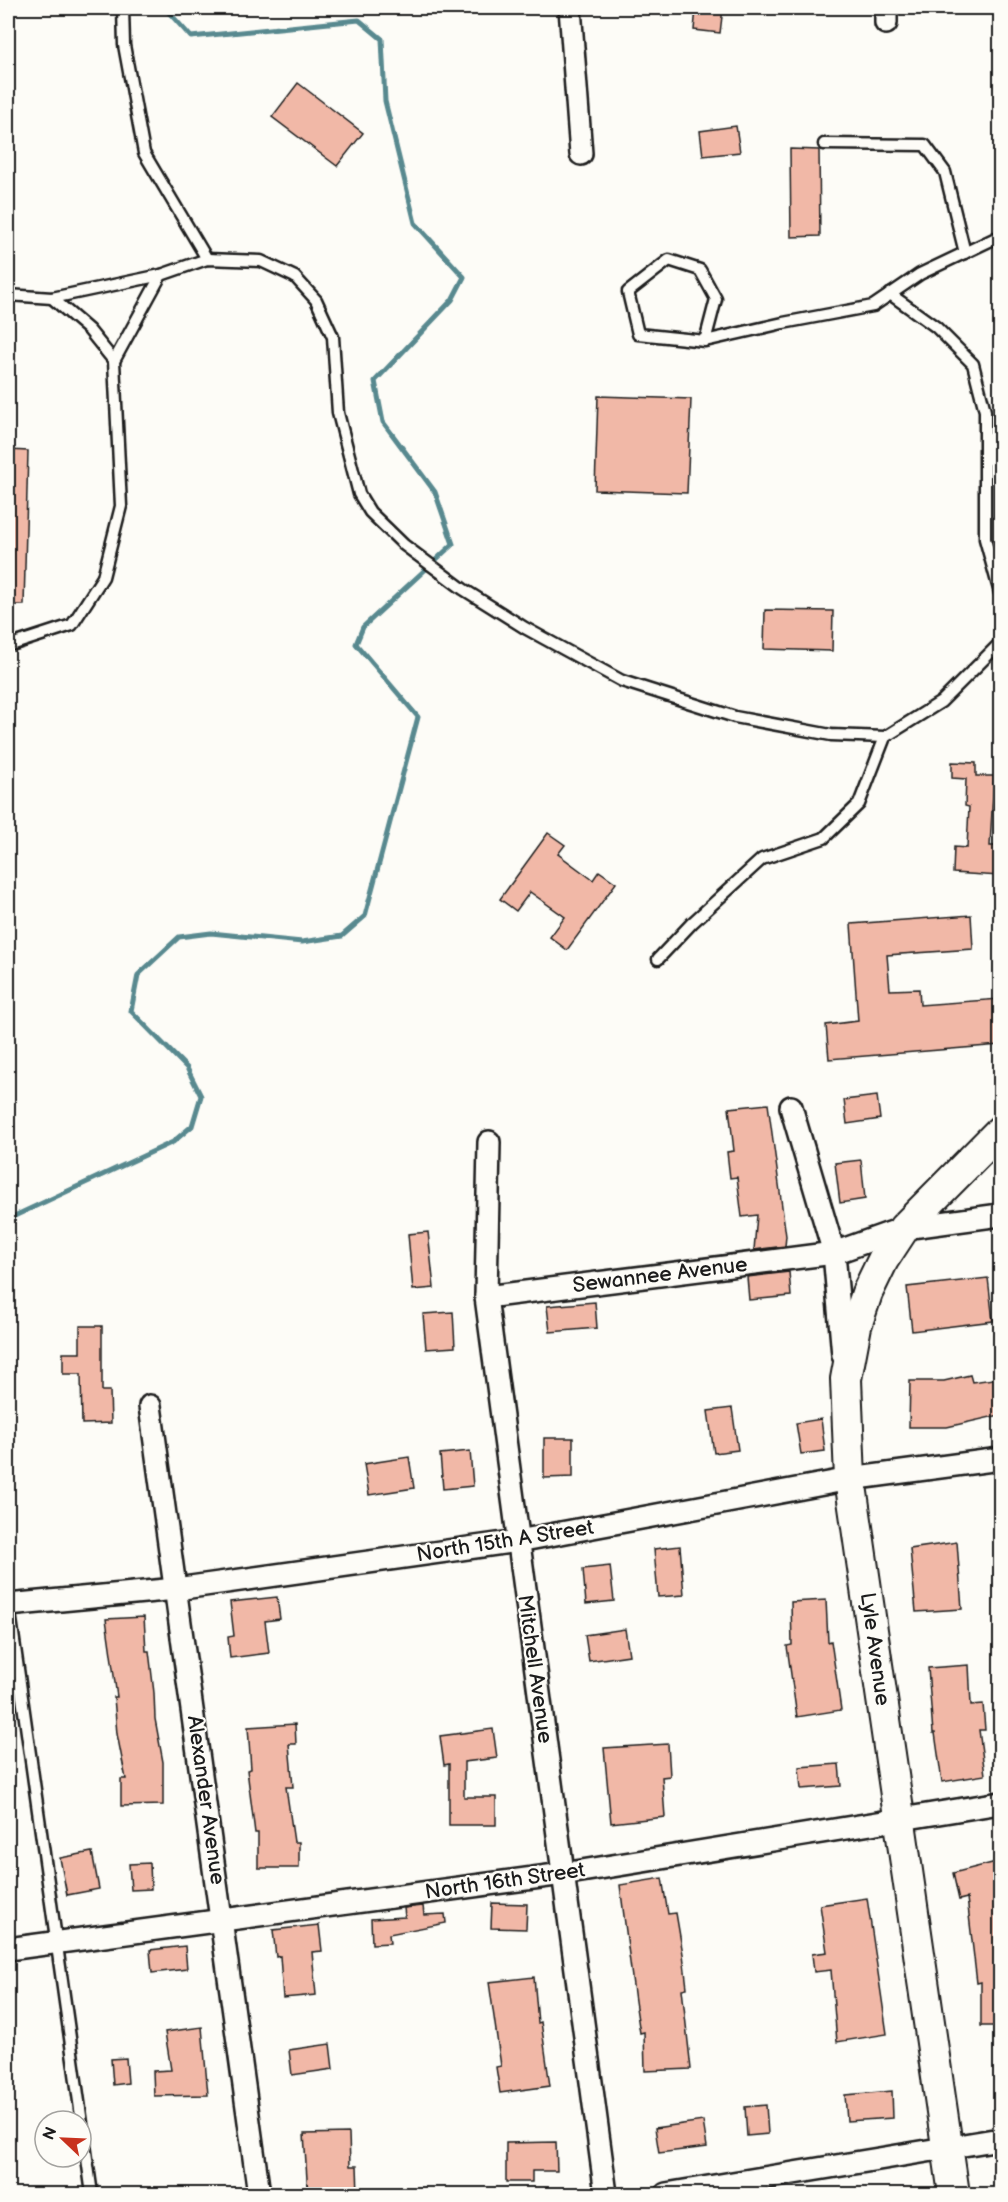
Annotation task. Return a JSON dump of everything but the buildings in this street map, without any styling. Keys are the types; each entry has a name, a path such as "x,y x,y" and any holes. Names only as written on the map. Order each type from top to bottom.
{"main road":[{"path":"846,1379 856,1326 867,1293 883,1260 904,1228 1000,1131"},
{"name":"Lyle Avenue","path":"846,1379 850,1479 954,2194"}],"street":[{"path":"570,8 581,154"},
{"name":"Lyle Avenue","path":"791,1107 834,1253 846,1379"},
{"name":"Mitchell Avenue","path":"489,1142 486,1296 606,2194"},
{"name":"Sewannee Avenue","path":"486,1296 834,1253 904,1228 1000,1215"},
{"name":"Alexander Avenue","path":"150,1406 259,2194"},
{"name":"North 15th A Street","path":"8,1605 176,1589 518,1541 850,1479 1000,1459"},
{"name":"North 16th Street","path":"8,1948 563,1874 1000,1803"},
{"path":"666,2194 1000,2139"}],"lane":[{"path":"123,8 124,45 144,153 207,259"},
{"path":"824,144 925,145 945,172 965,253"},
{"path":"705,341 716,299 699,270 669,260 628,292 638,334 705,341 783,322 873,306 920,274 1000,236"},
{"path":"8,295 52,298 160,275 207,259 261,261 295,277 316,300 333,337 338,413 359,494 370,512 404,545 463,589 525,628 622,681 735,717 831,735 885,736 941,702 1000,643"},
{"path":"8,643 14,644 72,625 103,577 121,506 114,361 160,275"},
{"path":"890,294 936,327 973,364 985,411 985,538 1000,594"},
{"path":"52,298 89,330 114,361"},
{"path":"658,959 692,923 762,860 824,838 858,804 885,736"},
{"path":"8,1605 58,1942 92,2194"}],"waterway":[{"path":"8,1219 173,1142 192,1126 201,1096 187,1068 131,1011 138,975 179,937 211,933 302,942 342,936 365,916 418,717 356,644 363,627 453,544 435,492 383,422 375,381 452,300 464,277 415,223 385,101 382,39 359,20 191,37 165,8"}]}
